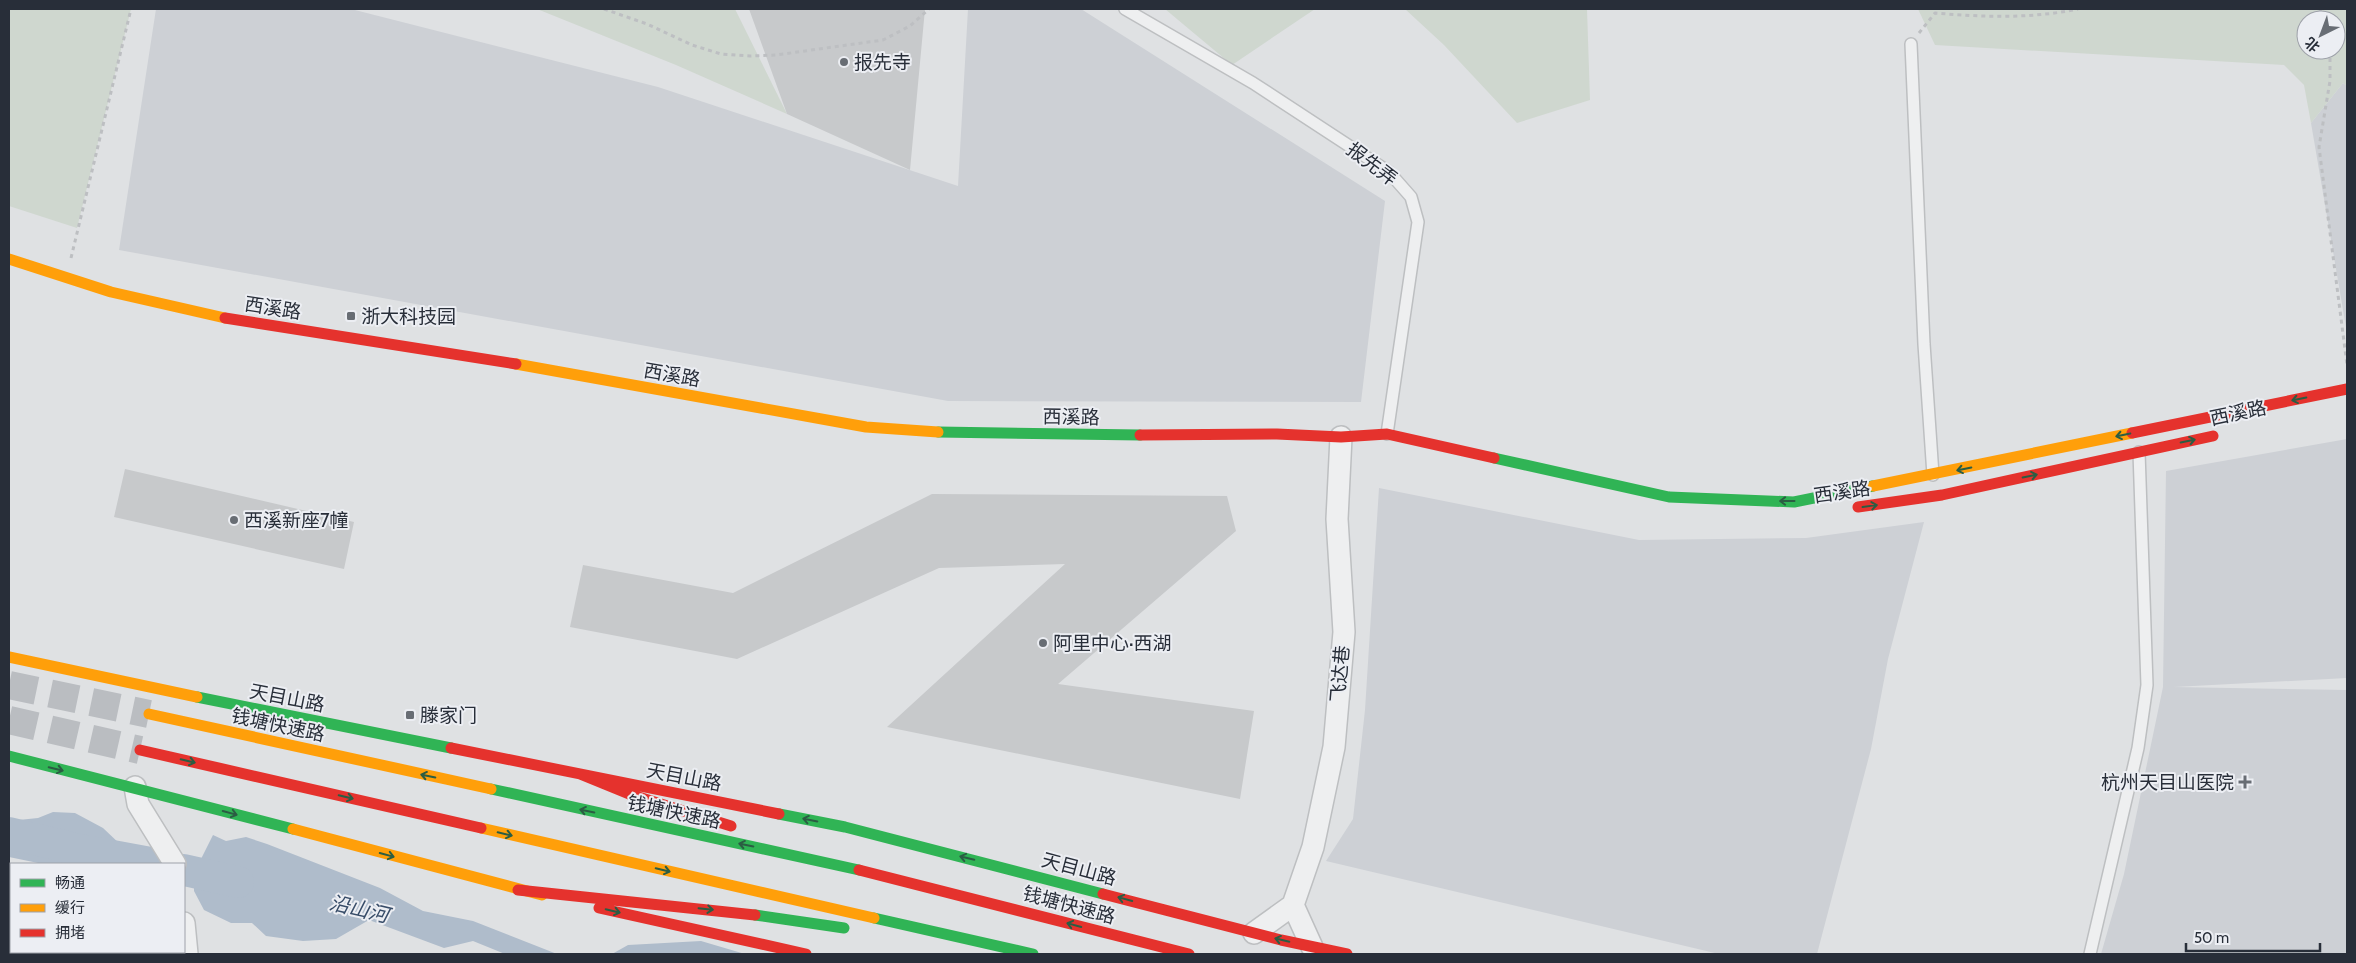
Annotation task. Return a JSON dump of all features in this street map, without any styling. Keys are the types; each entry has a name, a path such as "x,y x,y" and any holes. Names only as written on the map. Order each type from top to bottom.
{"main road":[{"name":"西溪路","path":"9,260 157,304 228,318 457,355 866,427 933,432 1184,436 1278,434 1341,437 1387,434 1669,497 1794,502 2347,389"},
{"name":"西溪路","path":"1846,509 1942,495 2226,433"},
{"name":"西溪路","path":"1341,437 1376,447"},
{"name":"天目山路","path":"9,657 229,704 845,827 1254,933 1347,954"},
{"name":"钱塘快速路","path":"149,714 907,880 1189,954"},
{"path":"140,750 1031,954"},
{"path":"9,756 135,787 518,890 806,954"},
{"path":"580,774 629,794 740,828"},
{"path":"777,840 907,880"},
{"path":"518,890 750,914 858,930"},
{"path":"906,938 1031,954"}],"street":[{"name":"飞达巷","path":"1293,905 1313,847 1334,747 1344,632 1337,519 1341,437"},
{"path":"135,787 138,804 174,863"},
{"path":"1254,933 1293,905 1312,947"},
{"path":"185,933 187,954"}],"lane":[{"name":"报先弄","path":"1126,9 1254,84 1389,172 1411,197 1418,222 1387,434"},
{"path":"1911,44 1924,344 1933,475"},
{"path":"2090,954 2138,748 2147,685 2139,452"}],"path":[{"path":"67,278 131,9"},
{"path":"604,9 647,24 692,45 721,54 750,56 776,55 883,40 910,26 929,9"},
{"path":"1911,44 1935,13 1983,18 2048,15 2078,9"},
{"path":"2330,60 2330,82 2319,147 2347,365"}],"shaded area":[{"path":"9,9 131,9 77,228 9,206"},
{"path":"156,9 351,9 658,87 958,186 968,9 1081,9 1385,201 1361,402 948,401 119,250"},
{"path":"537,9 735,9 787,114 676,65"},
{"path":"1165,9 1315,9 1232,65"},
{"path":"1405,9 1587,9 1590,100 1517,123 1444,45"},
{"path":"1918,9 2347,9 2347,86 2343,83 2311,123 2304,85 2284,65 1935,45"},
{"path":"2343,83 2347,86 2347,333 2311,123"},
{"path":"2347,439 2347,678 2174,687 2347,690 2347,954 2101,954 2124,874 2163,687 2166,471"},
{"path":"1379,488 1639,540 1806,538 1924,522 1888,659 1871,749 1817,954 1719,954 1326,861 1353,819 1365,710"}],"water":[{"path":"53,812 75,813 103,828 140,863 38,863 9,857 9,821 38,818"},
{"path":"213,835 226,841 246,837 267,844 380,888 423,911 473,921 557,954 505,954 473,941 444,948 369,920 336,939 303,941 266,936 252,923 231,923 204,910 194,891 194,873"},
{"path":"701,941 745,954 612,954 628,945"}],"building":[{"name":"报先寺","path":"749,9 925,9 910,170 787,114"},
{"name":"西溪新座7幢","path":"125,469 354,522 344,569 114,517"},
{"name":"阿里中心·西湖","path":"932,494 1227,496 1236,531 1058,684 1254,711 1240,799 887,727 1065,564 939,568 737,659 570,627 583,565 733,593"}],"waterway":[{"name":"沿山河","path":"9,833 80,850 151,863"},
{"name":"沿山河","path":"185,870 238,882"}],"tunnel":[{"path":"9,685 149,714"},
{"path":"9,720 140,750"}],"traffic: fast":[{"path":"938,432 1140,435"},
{"path":"1494,458 1669,497 1794,502 1873,486"},
{"path":"197,697 451,748"},
{"path":"9,756 293,829"},
{"path":"491,789 859,870"},
{"path":"779,814 845,827 1103,894"},
{"path":"755,915 844,928"},
{"path":"874,918 1033,954"}],"traffic: slow":[{"path":"9,259 111,292 225,318"},
{"path":"516,364 866,427 938,432"},
{"path":"1873,486 2132,433"},
{"path":"9,657 197,697"},
{"path":"149,714 491,789"},
{"path":"481,828 874,918"},
{"path":"293,829 542,895"}],"traffic: jam":[{"path":"225,318 516,364"},
{"path":"2132,433 2347,389"},
{"path":"1140,435 1277,434 1341,437 1387,434 1494,458"},
{"path":"1858,507 1942,495 2213,436"},
{"path":"451,748 779,814"},
{"path":"140,750 481,828"},
{"path":"580,774 629,794 731,826"},
{"path":"859,870 1189,954"},
{"path":"518,890 755,915"},
{"path":"1103,894 1281,940 1347,954"},
{"path":"599,908 806,954"}],"place":[{"name":"报先寺","path":"844,62"},
{"name":"浙大科技园","path":"351,316"},
{"name":"西溪新座7幢","path":"234,520"},
{"name":"阿里中心·西湖","path":"1043,643"},
{"name":"滕家门","path":"410,715"},
{"name":"杭州天目山医院","path":"2245,782"}]}
